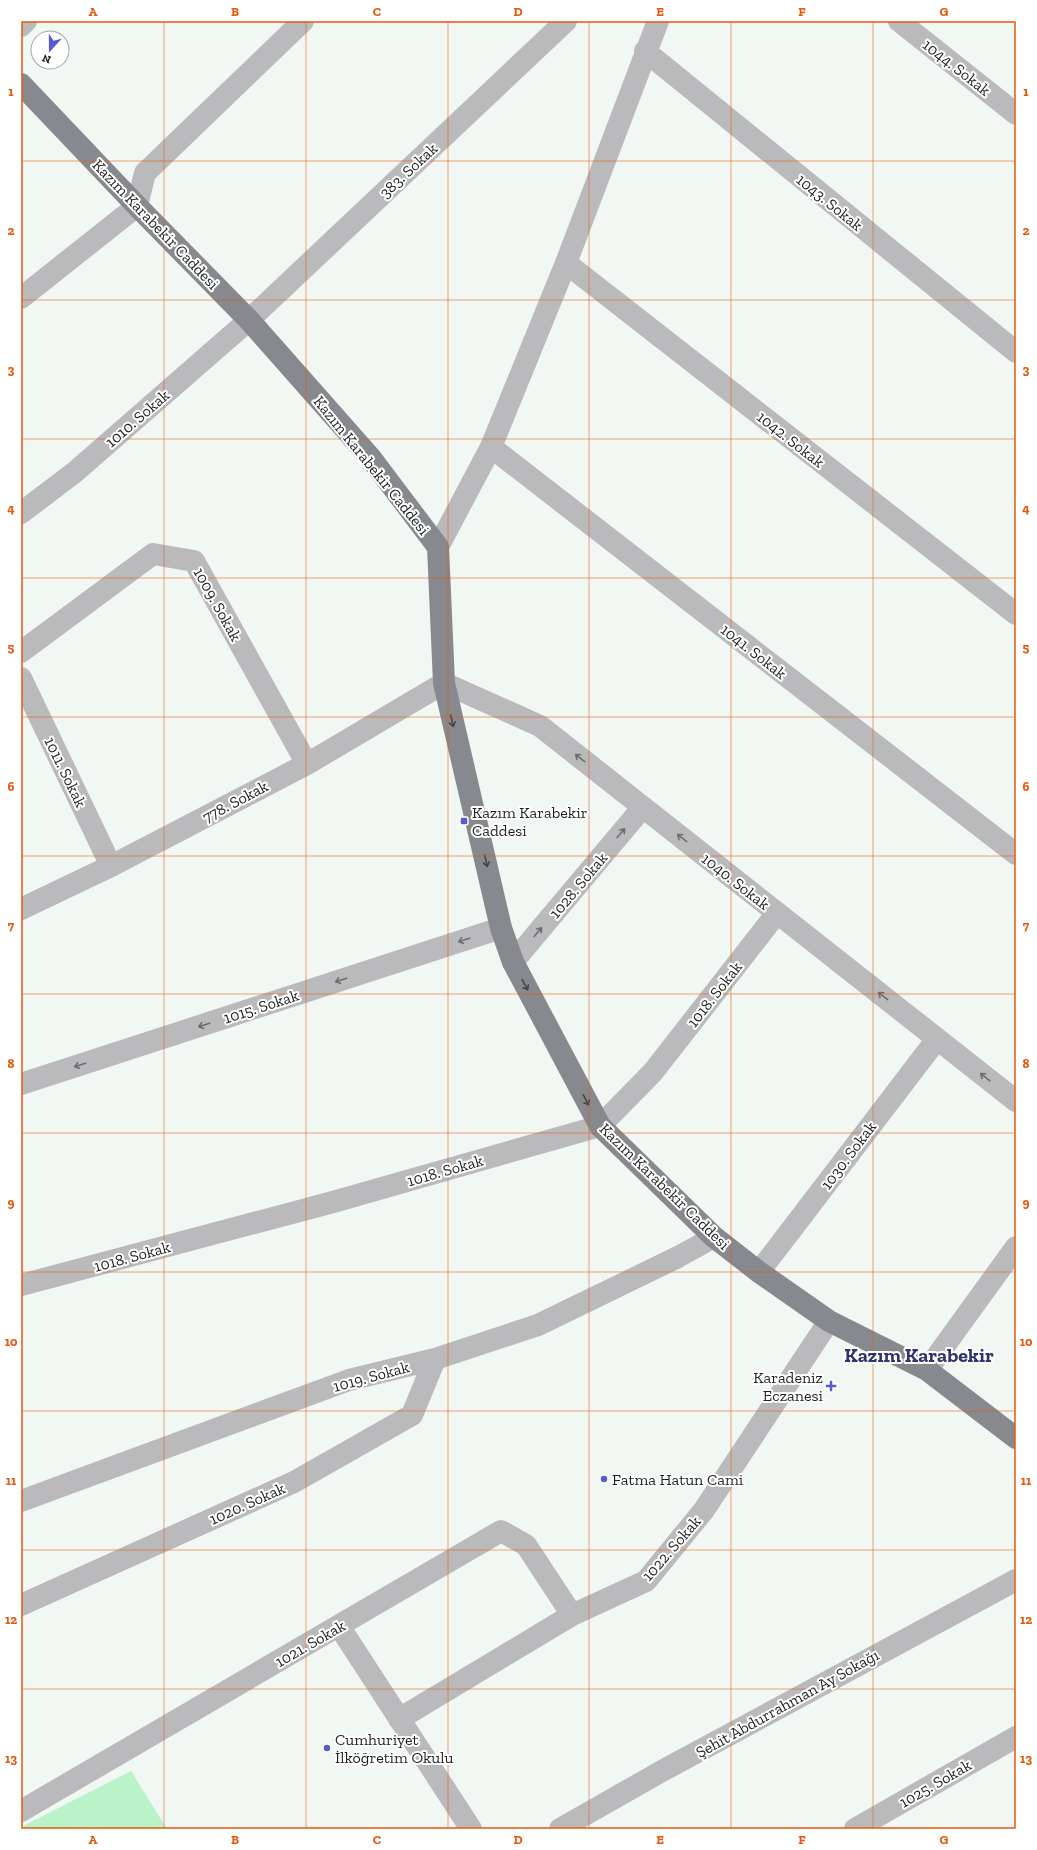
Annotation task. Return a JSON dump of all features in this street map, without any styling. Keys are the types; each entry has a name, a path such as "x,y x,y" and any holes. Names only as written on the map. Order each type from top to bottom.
{"main road":[{"name":"Kazım Karabekir Caddesi","path":"21,84 137,206 249,320 370,457 438,547 444,683 501,928 512,962 600,1126 714,1237 759,1272 829,1321 927,1370 1016,1438"}],"street":[{"path":"21,26 26,21"},
{"path":"21,298 137,206 146,173 303,21"},
{"name":"383. Sokak","path":"249,320 566,21"},
{"path":"438,547 491,447 566,263 645,51 658,21"},
{"name":"1044. Sokak","path":"899,21 1016,114"},
{"name":"1043. Sokak","path":"645,51 1016,352"},
{"name":"1042. Sokak","path":"566,263 1016,614"},
{"name":"1010. Sokak","path":"21,513 75,472 249,320"},
{"name":"1041. Sokak","path":"491,447 1016,854"},
{"name":"1009. Sokak","path":"21,652 153,554 194,561 306,764"},
{"name":"1011. Sokak","path":"21,678 111,866"},
{"name":"778. Sokak","path":"21,909 111,866 306,764 444,683"},
{"name":"1040. Sokak","path":"444,683 540,726 1016,1101"},
{"name":"1028. Sokak","path":"512,962 643,807"},
{"name":"1018. Sokak","path":"21,1285 334,1202 600,1126 653,1072 778,913"},
{"name":"1015. Sokak","path":"21,1084 501,928"},
{"name":"1030. Sokak","path":"759,1272 937,1039"},
{"name":"1019. Sokak","path":"21,1501 349,1380 435,1359 538,1325 678,1257 714,1237"},
{"path":"927,1370 1016,1247"},
{"name":"1022. Sokak","path":"399,1719 572,1616 646,1581 704,1510 829,1321"},
{"name":"1020. Sokak","path":"21,1605 294,1482 412,1415 435,1359"},
{"name":"1021. Sokak","path":"21,1811 501,1531 526,1545 572,1616"},
{"name":"Şehit Abdurrahman Ay Sokağı","path":"560,1829 662,1771 1016,1580"},
{"path":"339,1626 471,1829"},
{"name":"1025. Sokak","path":"855,1829 1016,1737"}],"green space":[{"path":"131,1771 167,1829 21,1829 21,1827"}],"place":[{"name":"Kazım Karabekir Caddesi","path":"464,821"},
{"name":"Karadeniz Eczanesi","path":"831,1386"},
{"name":"Fatma Hatun Cami","path":"604,1479"},
{"name":"Cumhuriyet İlköğretim Okulu","path":"327,1748"}],"district":[{"name":"Kazım Karabekir","path":"919,1355"}]}
